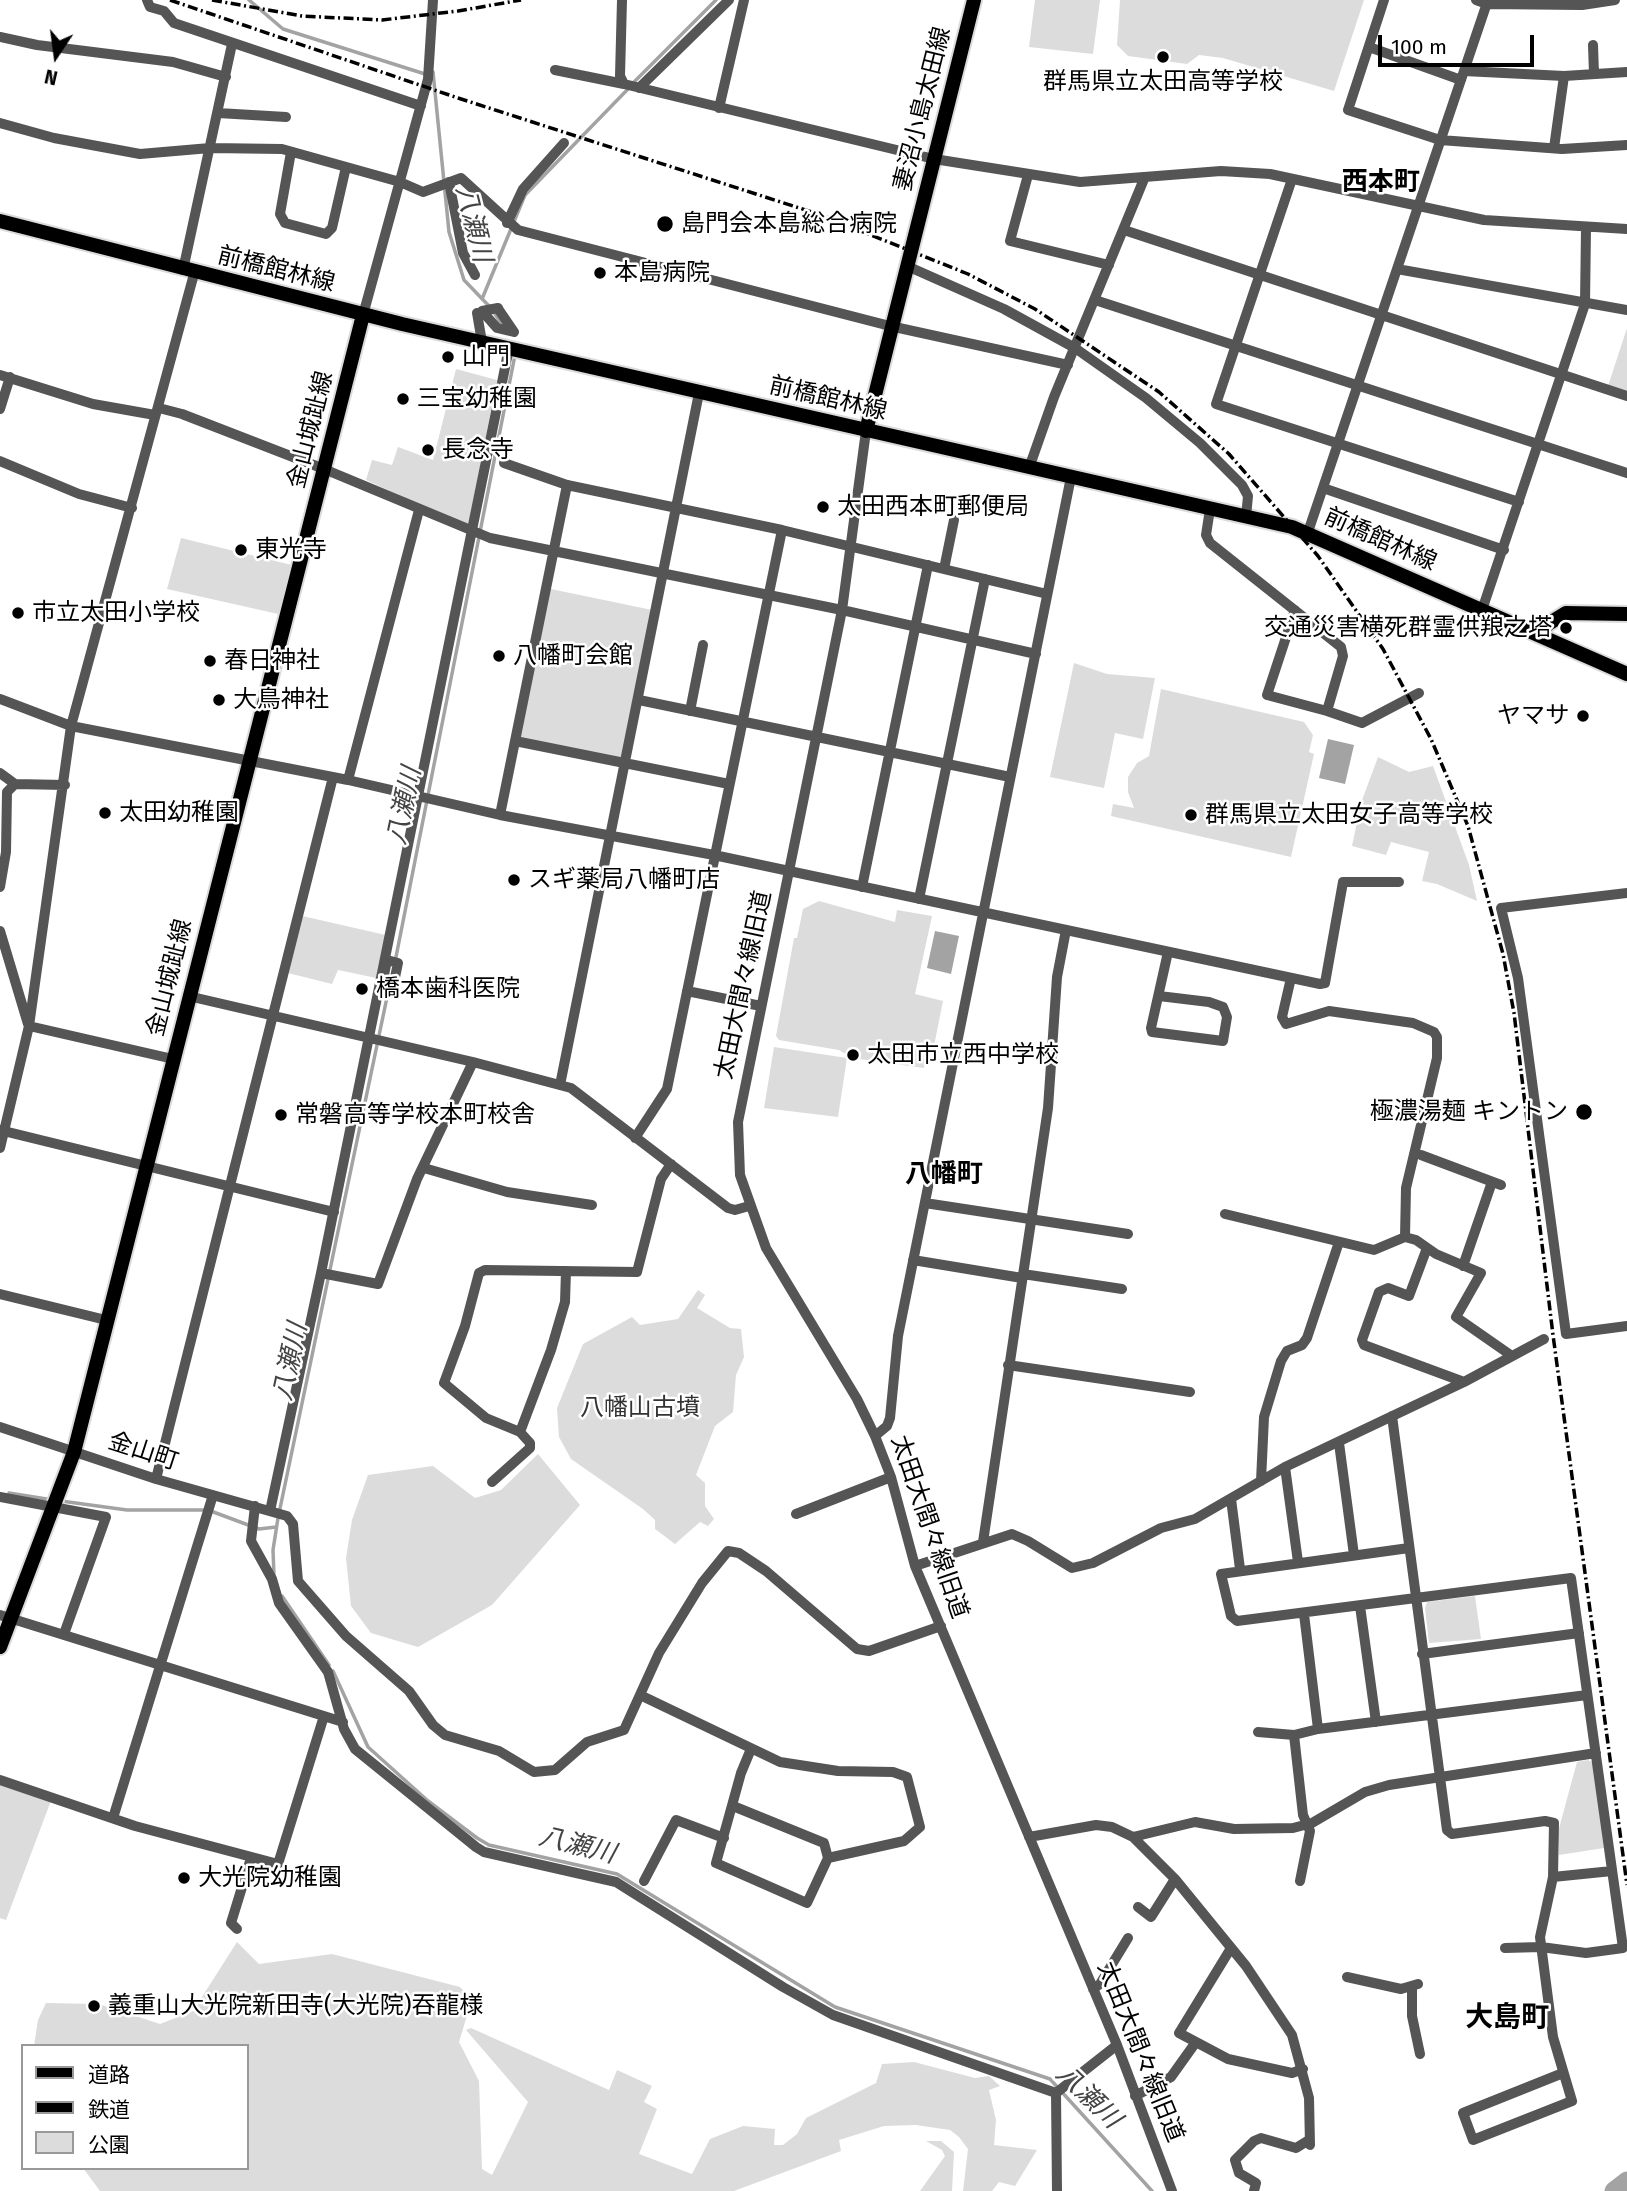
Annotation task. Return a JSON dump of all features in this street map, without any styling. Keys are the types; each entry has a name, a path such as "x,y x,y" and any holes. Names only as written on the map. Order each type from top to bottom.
{"main road":[{"name":"妻沼小島太田線","path":"866,431 890,326 894,320 974,0"},
{"name":"前橋館林線","path":"0,221 363,315 1308,532 1627,674"},
{"name":"金山城趾線","path":"0,1647 6,1616 74,1452 363,315"},
{"path":"1539,635 1548,624 1566,612 1627,614"}],"street":[{"path":"147,0 150,7 164,11 174,23 421,106"},
{"path":"363,315 428,79 433,0"},
{"path":"622,0 620,76 624,84"},
{"path":"639,88 729,0"},
{"path":"719,108 744,0"},
{"path":"1384,0 1348,110 1440,141 1554,148 1627,145"},
{"path":"1308,532 1462,76 1484,1 1582,5 1615,0"},
{"path":"0,37 37,45 173,62 226,77"},
{"path":"0,1148 29,1026 65,785 71,726 157,412 189,272 210,148 232,44"},
{"path":"1592,46 1594,74"},
{"path":"1369,47 1462,76 1564,76 1627,72"},
{"path":"555,70 624,84 934,159 1028,175 1080,182 1221,171 1292,178 1484,220 1627,229"},
{"path":"1554,148 1564,76"},
{"path":"218,113 286,117"},
{"path":"0,123 54,138 140,154 210,148 291,152 400,181 419,190 461,178 512,226 890,326 1068,365"},
{"path":"512,226 523,188 564,143"},
{"path":"291,152 280,214 285,223 326,234 332,229 346,167"},
{"path":"1028,175 1010,241 1109,265"},
{"path":"1292,178 1216,404 1519,502"},
{"path":"1029,468 1144,179"},
{"path":"449,183 463,253 475,275"},
{"path":"1482,610 1585,304 1586,228"},
{"path":"1124,230 1627,396"},
{"path":"907,266 1004,309 1075,348 1174,420 1230,472 1248,496 1246,517"},
{"path":"1397,270 1627,310"},
{"path":"1095,300 1627,472"},
{"path":"477,313 482,342"},
{"path":"513,349 471,532 334,1212 327,1274 276,1513 293,1524 297,1573 304,1589 346,1636 408,1691 433,1725 445,1735 499,1751 534,1772 548,1773 587,1742 624,1730 659,1653 702,1583 728,1551 739,1553 766,1571 858,1649 869,1651 942,1626"},
{"path":"0,409 5,376 93,404 183,414 490,538 767,594 1036,654"},
{"path":"560,1085 699,393"},
{"name":"太田大間々線旧道","path":"866,431 842,610 761,1006 737,1135 738,1161 749,1206 773,1261 831,1354 875,1436 891,1477 915,1566 1093,1989 1171,2191"},
{"path":"0,461 79,494 132,508"},
{"path":"504,463 567,485 782,530 1047,594"},
{"path":"875,1436 887,1426 890,1418 892,1371 913,1260 1071,477"},
{"path":"500,815 567,485"},
{"path":"1323,488 1504,550"},
{"path":"1210,509 1206,535 1210,543 1343,652 1327,712"},
{"path":"348,780 419,510"},
{"path":"944,569 954,520"},
{"path":"635,1138 667,1089 782,530"},
{"path":"862,887 928,565"},
{"path":"919,899 985,579"},
{"path":"1295,610 1267,695 1362,723 1419,693"},
{"path":"690,711 703,645"},
{"path":"0,699 71,726 348,780 500,815 714,855 1325,984 1343,882 1399,882"},
{"path":"639,700 1010,777"},
{"path":"515,741 729,784"},
{"path":"0,773 15,784"},
{"path":"156,1479 333,777"},
{"path":"0,788 15,784 65,785"},
{"path":"0,887 6,852 7,792 15,784"},
{"path":"1627,893 1501,908 1518,978 1566,1334 1627,1326"},
{"path":"983,1542 1048,1108 1057,977 1066,930"},
{"path":"0,931 29,1026"},
{"path":"1159,996 1209,1002 1223,1007 1227,1017 1223,1041 1155,1034 1151,1028 1168,952"},
{"path":"1291,978 1282,1017 1282,1022 1286,1024 1329,1011 1413,1023 1434,1031 1437,1037 1437,1058 1406,1188 1405,1237"},
{"path":"687,991 761,1006"},
{"path":"188,996 387,1041 571,1088 728,1208 749,1206"},
{"path":"29,1026 173,1059"},
{"path":"327,1274 378,1284 424,1168 473,1062"},
{"path":"2,1131 334,1212"},
{"path":"1422,1155 1497,1184 1463,1266"},
{"path":"492,1482 530,1448 530,1443 520,1432 486,1418 444,1383 465,1326 479,1273 485,1270 637,1272 661,1179 671,1164"},
{"path":"424,1168 497,1190 592,1205"},
{"path":"925,1203 1128,1234"},
{"path":"1225,1214 1374,1250 1405,1237 1481,1273 1456,1317 1512,1356"},
{"path":"1261,1481 1264,1417 1281,1361 1287,1351 1302,1345 1307,1338 1339,1242"},
{"path":"1427,1248 1409,1296 1388,1288 1379,1292 1362,1340 1364,1345 1464,1382"},
{"path":"913,1260 1122,1289"},
{"path":"520,1432 555,1338 565,1302 566,1271"},
{"path":"0,1293 106,1320"},
{"path":"915,1566 983,1542 1016,1535 1062,1563 1078,1567 1102,1559 1161,1528 1195,1519 1285,1467 1464,1382 1544,1339"},
{"path":"1008,1365 1189,1392"},
{"path":"1392,1416 1438,1776 1448,1833 1545,1821 1554,1823 1553,1877 1542,1925 1541,1947 1553,2037 1572,2101 1473,2140 1463,2113 1563,2073"},
{"name":"金山町","path":"0,1427 156,1479 276,1513"},
{"path":"1339,1443 1354,1555"},
{"path":"1285,1467 1298,1562"},
{"path":"796,1514 891,1477"},
{"path":"113,1818 213,1495"},
{"path":"0,1497 106,1517 64,1634"},
{"path":"1231,1499 1240,1569"},
{"path":"255,1506 251,1541 272,1579 279,1603 328,1672 342,1722 355,1749 484,1852 616,1882 783,1987 833,2015 1056,2093"},
{"path":"1409,1548 1240,1569 1221,1574 1232,1618 1237,1621 1571,1578 1623,1948 1586,1953 1541,1947 1505,1948"},
{"path":"1360,1606 1376,1722"},
{"path":"1304,1614 1318,1728"},
{"path":"6,1616 342,1722"},
{"path":"1422,1654 1579,1633"},
{"path":"640,1695 780,1762 838,1771 893,1772 907,1777 920,1827 904,1841 828,1858"},
{"path":"1258,1732 1294,1735 1318,1728 1587,1695"},
{"path":"0,1780 113,1818 278,1864 324,1716"},
{"path":"1294,1735 1303,1815 1310,1838 1300,1881"},
{"path":"733,1806 824,1843 828,1858 807,1903 716,1863 741,1773 751,1749"},
{"path":"1133,1837 1195,1822 1234,1829 1280,1830 1307,1824 1376,1788 1438,1776 1596,1753"},
{"path":"644,1881 676,1820 724,1838"},
{"path":"1030,1837 1096,1825 1112,1827 1133,1837 1175,1879 1272,2002 1292,2035 1303,2069 1309,2098 1310,2143 1296,2148 1261,2138 1254,2141 1235,2160 1239,2173 1256,2183 1254,2191"},
{"path":"237,1929 231,1923 251,1858"},
{"path":"1553,1877 1612,1871"},
{"path":"1138,1907 1151,1917 1175,1879"},
{"path":"1093,1989 1100,1984 1128,1938"},
{"path":"1231,1948 1180,2033 1228,2059 1292,2073 1303,2069"},
{"path":"1347,1977 1394,1987 1415,1986 1412,2017 1420,2054"},
{"path":"1135,2096 1171,2077 1196,2042"},
{"path":"1057,2191 1056,2093 1116,2046"}],"green space":[{"path":"1035,0 1100,0 1093,54 1029,47"},
{"path":"1120,0 1364,0 1334,91 1223,58 1199,55 1187,64 1128,56 1117,45"},
{"path":"1627,328 1627,396 1607,389"},
{"name":"長念寺","path":"456,369 497,380 468,527 366,480 372,460 392,465 398,447 433,460"},
{"path":"181,538 300,567 287,616 167,589"},
{"path":"546,588 657,611 626,764 515,741"},
{"path":"1074,663 1107,674 1155,678 1143,739 1115,733 1104,788 1050,777"},
{"path":"1161,689 1304,722 1313,735 1309,752 1314,754 1291,857 1111,816 1113,804 1134,808 1128,792 1128,777 1137,763 1149,756"},
{"path":"1378,757 1409,772 1433,766 1469,865 1477,901 1437,884 1422,881 1429,852 1391,842 1386,855 1352,846 1361,803"},
{"path":"819,901 895,922 897,910 932,916 915,994 943,1001 934,1046 927,1046 924,1068 852,1058 839,1050 779,1040 776,1036 794,938 797,938 803,909"},
{"path":"298,915 390,936 381,979 338,970 332,984 284,972"},
{"path":"774,1047 847,1058 838,1117 764,1108"},
{"name":"八幡山古墳","path":"698,1290 705,1295 697,1308 730,1328 741,1329 744,1357 736,1375 733,1412 715,1426 696,1475 705,1483 705,1506 714,1519 708,1526 700,1522 675,1544 655,1529 655,1520 643,1509 571,1459 559,1437 557,1408 583,1344 632,1317 640,1325 678,1319"},
{"path":"538,1454 580,1505 492,1605 418,1647 371,1633 351,1606 346,1558 352,1520 368,1475 433,1466 475,1498 501,1490"},
{"path":"1475,1596 1481,1639 1429,1643 1425,1608 1427,1602"},
{"path":"1588,1760 1593,1763 1604,1848 1559,1855 1558,1832 1577,1762"},
{"path":"0,1780 52,1798 6,1920 0,1918"},
{"path":"237,1942 259,1964 332,1954 460,1987 472,1999 459,2042 479,2081 482,2169 492,2175 528,2102 466,2030 471,2028 609,2090 617,2070 652,2086 644,2102 657,2109 639,2154 692,2174 710,2139 743,2126 775,2129 774,2145 783,2145 797,2134 806,2118 876,2083 882,2064 914,2062 975,2078 989,2076 1000,2086 989,2090 996,2120 994,2145 1037,2150 1015,2186 999,2182 992,2191 963,2191 968,2149 959,2137 950,2130 916,2125 884,2126 839,2140 841,2151 734,2191 100,2191 84,2170 248,2170 248,2044 34,2044 38,2020 46,2003 99,2004 160,2024 193,2011"},
{"path":"926,2141 941,2141 954,2152 952,2191 920,2191 945,2156 942,2150"}],"shaded area":[{"path":"1328,739 1354,745 1345,784 1319,778"},
{"path":"935,931 959,936 951,974 927,968"}],"waterway":[{"name":"八瀬川","path":"249,0 283,29 425,74"},
{"path":"633,83 716,0"},
{"name":"八瀬川","path":"433,72 449,232 464,280 489,306"},
{"path":"482,299 525,195 628,89"},
{"name":"八瀬川","path":"494,312 503,327"},
{"name":"八瀬川","path":"395,962 515,355"},
{"name":"八瀬川","path":"274,1576 273,1550 278,1518 390,983"},
{"path":"9,1493 53,1500"},
{"path":"61,1501 127,1510 208,1510 259,1529 276,1527"},
{"name":"八瀬川","path":"282,1596 329,1665"},
{"name":"八瀬川","path":"333,1671 368,1747 428,1801 477,1838 489,1845 617,1874 835,2007 1050,2079 1152,2191"},
{"path":"1614,2191 1627,2181"}],"railway":[{"path":"170,0 458,98 821,215 968,274 1035,309 1159,392 1229,454 1318,556 1383,649 1431,739 1468,826 1503,954 1514,1013 1553,1335 1627,1885"},
{"path":"212,0 302,16 382,20 521,0"}],"place":[{"name":"群馬県立太田高等学校","path":"1163,57"},
{"name":"島門会本島総合病院","path":"665,224"},
{"name":"本島病院","path":"600,273"},
{"name":"山門","path":"448,357"},
{"name":"三宝幼稚園","path":"403,399"},
{"name":"長念寺","path":"428,450"},
{"name":"太田西本町郵便局","path":"823,507"},
{"name":"東光寺","path":"241,550"},
{"name":"市立太田小学校","path":"18,613"},
{"name":"交通災害横死群霊供羪之塔","path":"1566,628"},
{"name":"八幡町会館","path":"499,656"},
{"name":"春日神社","path":"210,661"},
{"name":"大鳥神社","path":"219,700"},
{"name":"ヤマサ","path":"1583,716"},
{"name":"太田幼稚園","path":"105,813"},
{"name":"群馬県立太田女子高等学校","path":"1191,815"},
{"name":"スギ薬局八幡町店","path":"514,880"},
{"name":"橋本歯科医院","path":"362,989"},
{"name":"太田市立西中学校","path":"853,1055"},
{"name":"極濃湯麺 キントン","path":"1584,1112"},
{"name":"常磐高等学校本町校舎","path":"281,1115"},
{"name":"大光院幼稚園","path":"184,1878"},
{"name":"義重山大光院新田寺(大光院)吞龍様","path":"94,2006"}],"district":[{"name":"西本町","path":"1381,183"},
{"name":"八幡町","path":"944,1175"},
{"name":"大島町","path":"1507,2018"}]}
